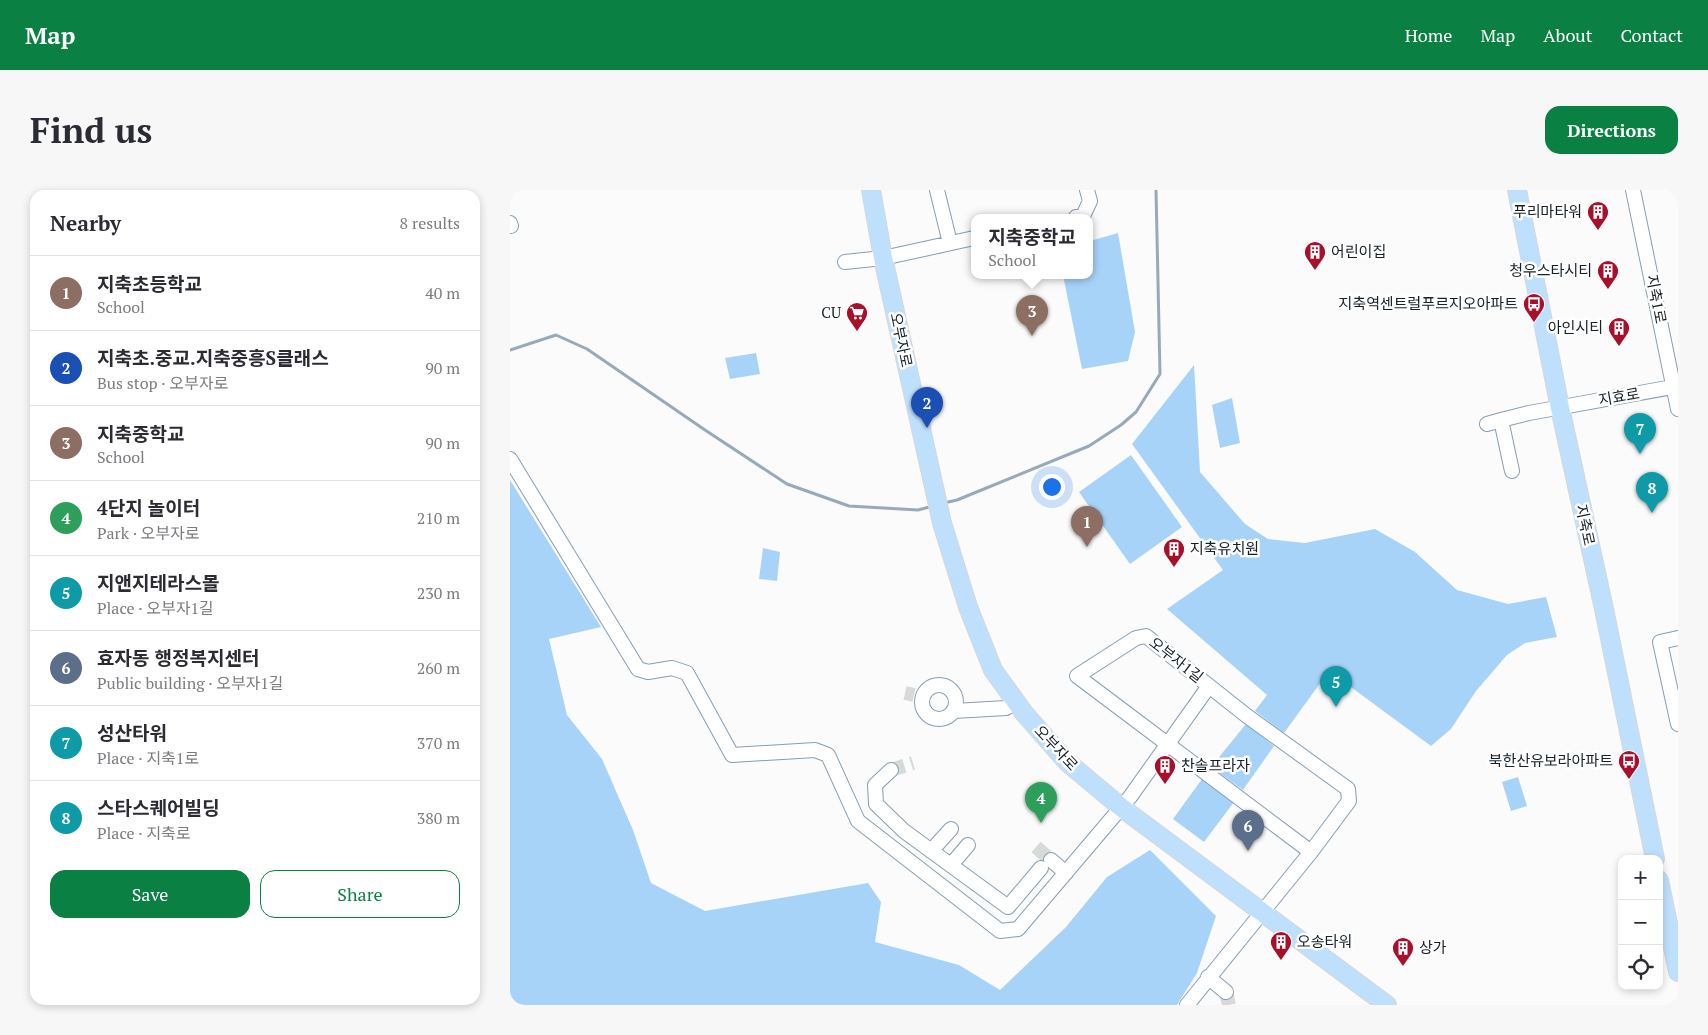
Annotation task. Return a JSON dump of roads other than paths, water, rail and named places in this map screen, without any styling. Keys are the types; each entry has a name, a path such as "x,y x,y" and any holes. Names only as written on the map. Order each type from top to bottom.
{"main road":[{"name":"오부자로","path":"871,190 883,258 940,516 968,607 993,670 1015,702 1067,762 1122,808 1386,1005"},
{"name":"지축로","path":"1517,190 1560,408 1604,609 1654,855"},
{"path":"1663,899 1678,972"}],"street":[{"path":"937,190 950,243"},
{"path":"1084,214 1090,201 1087,190"},
{"name":"지축1로","path":"1633,190 1676,387 1678,409"},
{"path":"845,262 883,258 971,239"},
{"name":"지효로","path":"1487,424 1529,413 1676,387"},
{"path":"1501,420 1512,470"},
{"path":"510,459 638,670 648,672 672,668 687,673 732,755 815,750 828,755 858,821 1000,931 1018,929 1122,808 1209,686"},
{"name":"오부자1길","path":"1262,911 1311,852 1350,801 1348,789 1247,716 1146,636 1136,638 1077,676 1311,852"},
{"path":"1678,638 1660,642 1678,724"},
{"path":"954,711 956,696 953,691 944,685 938,684 928,688 918,697 924,709 932,718 944,718 954,711 1006,708 1015,702"},
{"path":"891,770 875,785 876,804 904,831 1008,907 1046,864 1066,873"},
{"path":"931,851 951,829"},
{"path":"952,865 968,845"},
{"path":"969,907 984,888"},
{"path":"1187,1005 1262,911"},
{"path":"1208,977 1226,992"}],"waterway":[{"path":"944,503 957,500 1089,446 1121,425 1136,412 1160,374 1156,190"},
{"path":"510,350 556,335 587,349 787,484 849,506 918,510 933,506"}],"tunnel":[{"path":"905,693 914,695"},
{"path":"891,770 913,763"},
{"path":"1036,847 1051,860"},
{"path":"1226,992 1229,1005"}],"place":[{"name":"푸리마타워","path":"1598,231"},
{"name":"어린이집","path":"1315,271"},
{"name":"청우스타시티","path":"1608,290"},
{"name":"지축역센트럴푸르지오아파트","path":"1534,323"},
{"name":"CU","path":"857,332"},
{"name":"지축중학교","path":"1032,336"},
{"name":"아인시티","path":"1619,347"},
{"name":"지축초.중교.지축중흥S클래스","path":"927,428"},
{"name":"성산타워","path":"1640,454"},
{"name":"스타스퀘어빌딩","path":"1652,513"},
{"name":"지축초등학교","path":"1087,547"},
{"name":"지축유치원","path":"1174,568"},
{"name":"지앤지테라스몰","path":"1336,707"},
{"name":"북한산유보라아파트","path":"1629,780"},
{"name":"찬솔프라자","path":"1165,785"},
{"name":"4단지 놀이터","path":"1041,823"},
{"name":"효자동 행정복지센터","path":"1248,851"},
{"name":"오송타워","path":"1281,961"},
{"name":"상가","path":"1403,967"}]}
